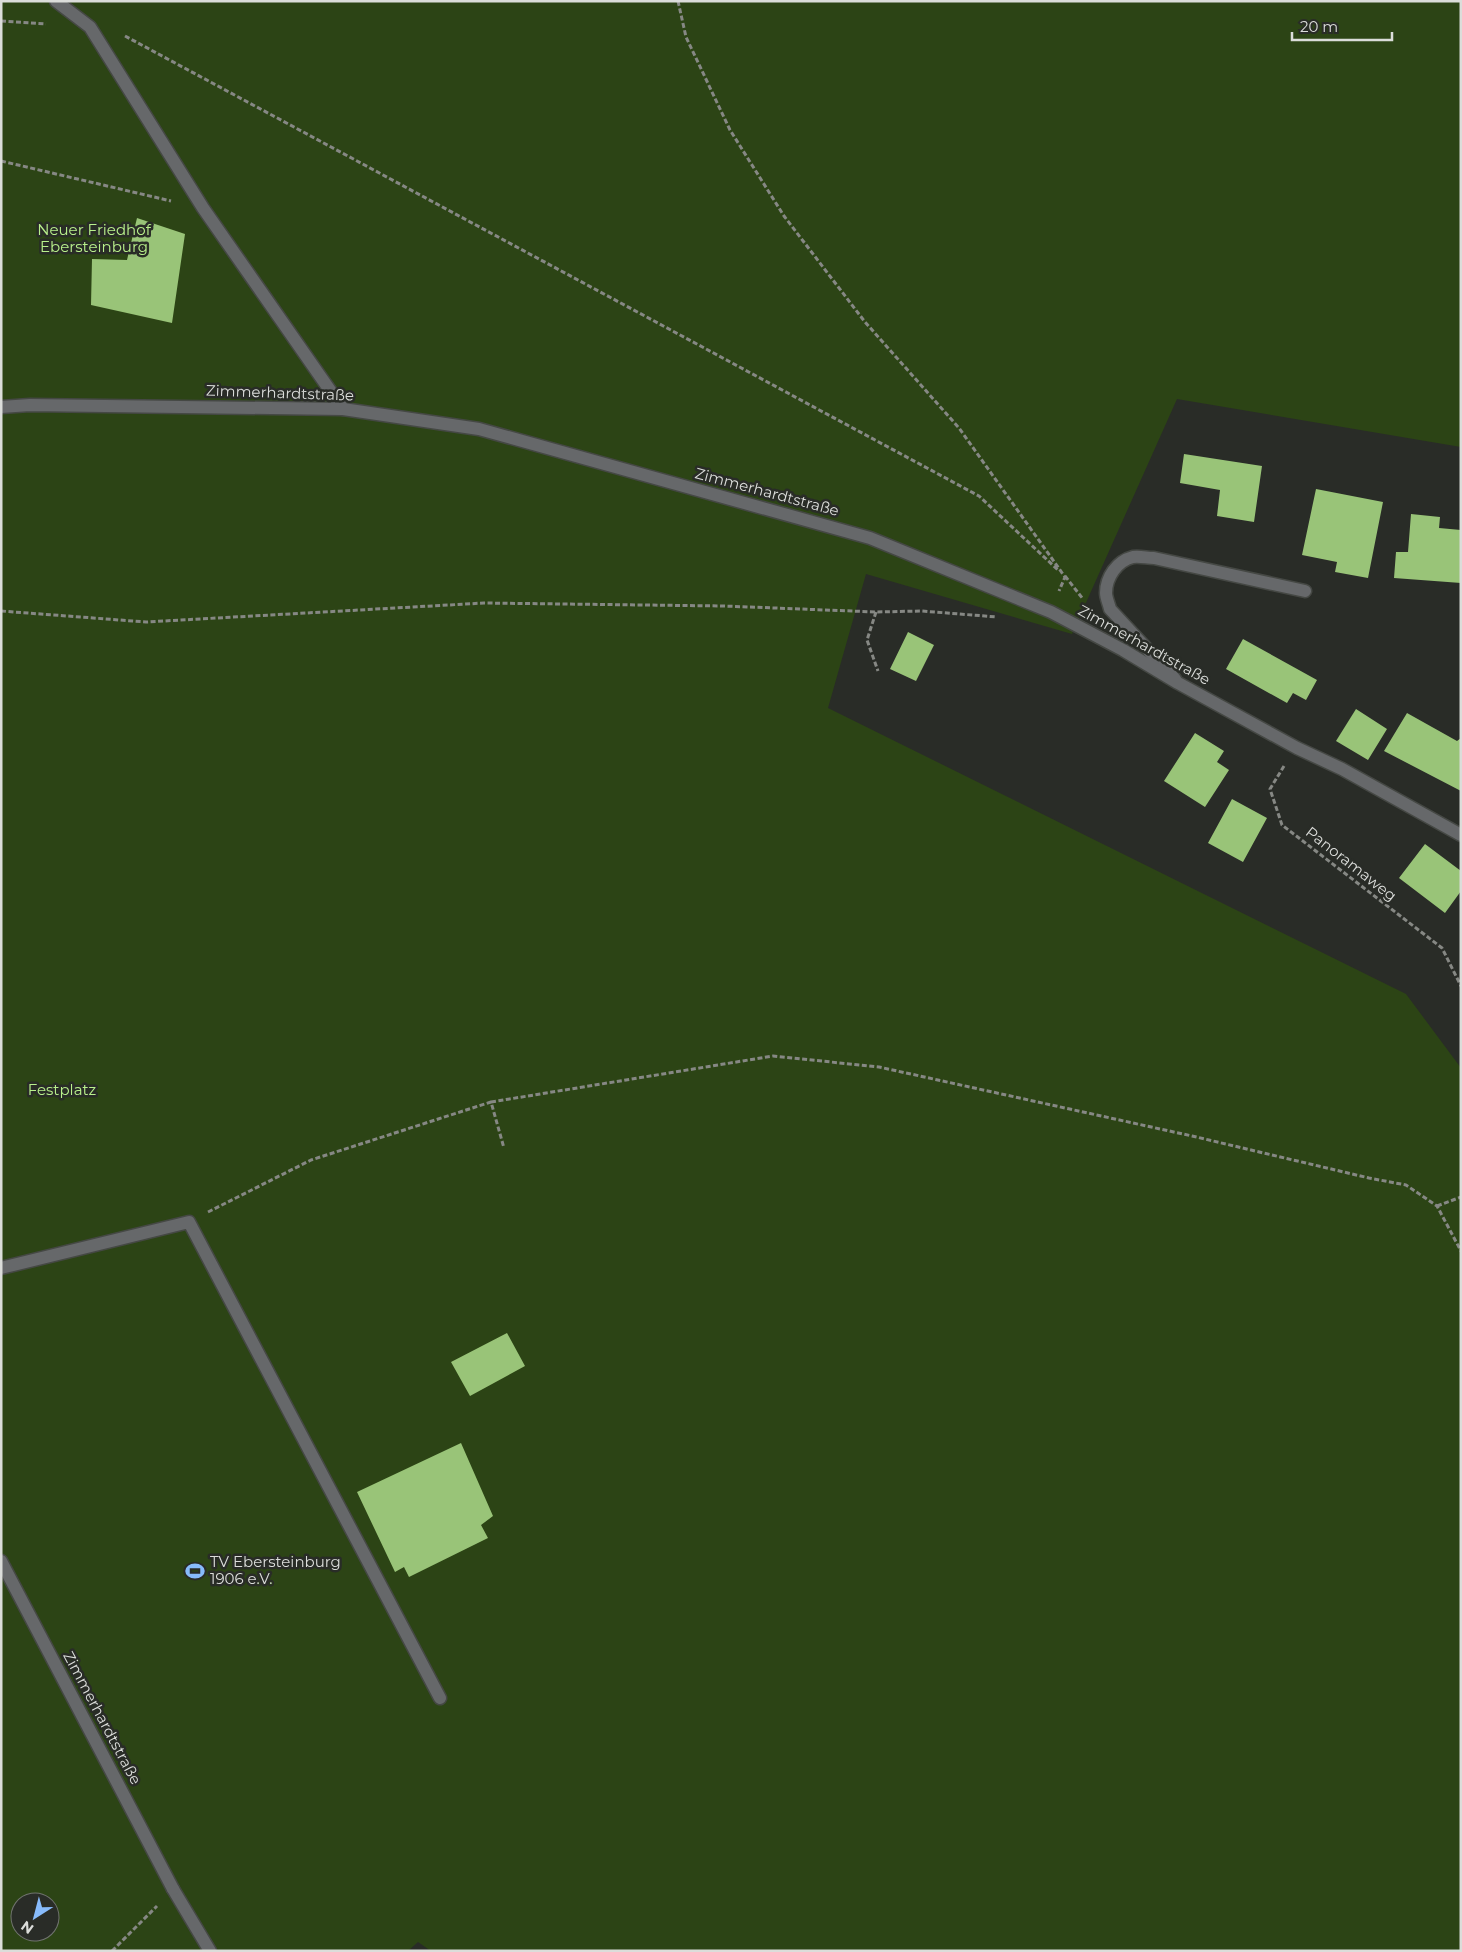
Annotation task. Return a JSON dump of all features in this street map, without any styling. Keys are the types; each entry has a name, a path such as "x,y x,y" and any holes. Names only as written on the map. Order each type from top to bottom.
{"street":[{"path":"56,1 90,27 203,208 342,409"},
{"name":"Zimmerhardtstraße","path":"1,407 40,405 342,409 479,429 870,538 1051,612 1123,650 1178,683 1297,748 1342,769 1461,835"},
{"path":"1178,683 1110,609 1106,594 1108,581 1111,574 1124,560 1135,557 1154,558 1305,591"},
{"path":"1,1268 188,1222 440,1698"},
{"name":"Zimmerhardtstraße","path":"1,1561 173,1889 210,1951"}],"path":[{"path":"678,1 686,37 730,130 784,216 865,322 959,428 1065,577 1088,606"},
{"path":"122,34 979,496 1065,577"},
{"path":"1,161 203,208"},
{"path":"1,611 146,622 484,603 724,606 876,612 922,611 1000,617"},
{"path":"876,612 868,640 878,671"},
{"name":"Panoramaweg","path":"1297,748 1270,789 1282,825 1442,948 1461,986"},
{"path":"188,1222 311,1160 491,1102 690,1068 773,1056 879,1067 1192,1136 1406,1186 1437,1206 1461,1251"},
{"path":"491,1102 504,1148"},
{"path":"1437,1206 1461,1198"},
{"path":"112,1951 173,1889"}],"green space":[{"path":"1,1 1461,1 1461,447 1177,399 1072,634 866,574 828,708 1406,994 1461,1068 1461,1951 431,1951 418,1942 408,1951 1,1951"}],"building":[{"path":"137,218 185,234 172,323 91,305 92,259 127,260"},
{"path":"1184,454 1262,466 1254,522 1217,516 1220,490 1180,483"},
{"path":"1316,489 1383,502 1368,578 1335,572 1337,562 1302,555"},
{"path":"1411,514 1440,517 1439,528 1461,530 1461,583 1394,578 1396,552 1408,552"},
{"path":"908,632 934,645 916,681 890,669"},
{"path":"1243,639 1317,680 1306,700 1293,693 1287,703 1226,669"},
{"path":"1356,709 1387,729 1368,760 1336,741"},
{"path":"1407,713 1457,741 1461,738 1461,791 1384,751"},
{"path":"1195,733 1224,751 1217,762 1229,770 1205,807 1164,781"},
{"path":"1232,799 1267,818 1243,862 1208,843"},
{"path":"1425,844 1461,871 1461,891 1445,913 1399,878"},
{"path":"507,1333 525,1366 470,1396 451,1362"},
{"path":"461,1443 493,1516 481,1525 488,1538 409,1577 404,1567 395,1572 357,1492"}],"place":[{"name":"TV Ebersteinburg 1906 e.V.","path":"195,1571"}],"park label":[{"name":"Neuer Friedhof Ebersteinburg","path":"94,238"},
{"name":"Festplatz","path":"62,1090"}]}
